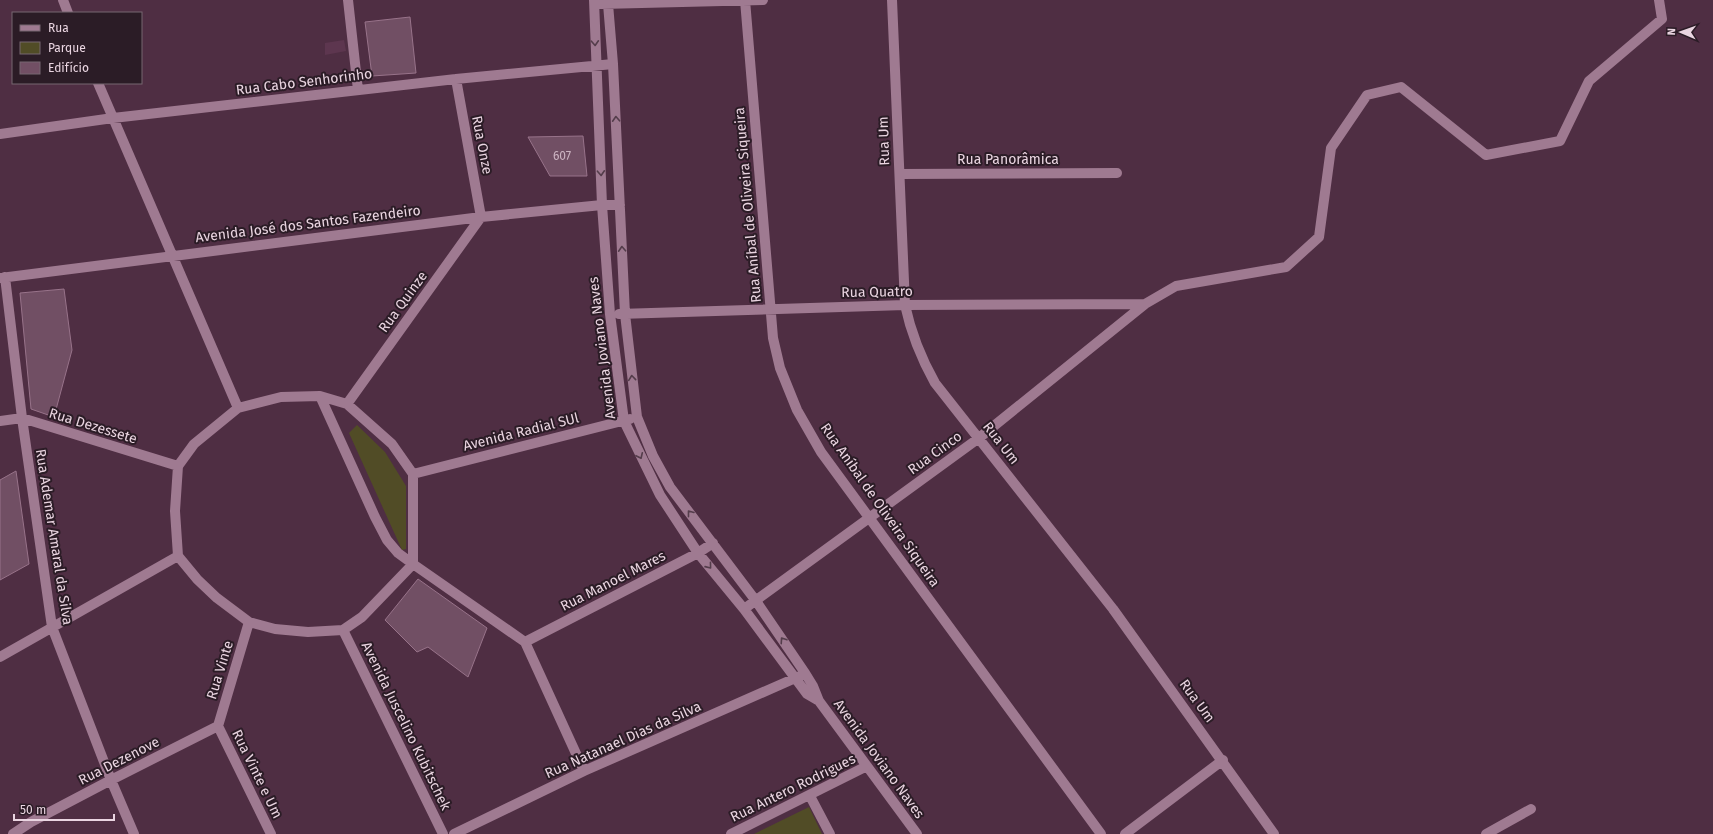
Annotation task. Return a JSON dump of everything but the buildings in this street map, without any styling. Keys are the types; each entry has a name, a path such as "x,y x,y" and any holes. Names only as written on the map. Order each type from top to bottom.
{"street":[{"path":"63,0 68,12"},
{"path":"348,0 358,90"},
{"name":"Rua Aníbal de Oliveira Siqueira","path":"745,0 773,338 780,368 797,410 822,452 869,518 1101,834"},
{"path":"593,2 763,0"},
{"name":"Rua Um","path":"892,0 905,305 912,335 922,358 935,383 1113,609 1223,760 1274,834"},
{"name":"Rua Cinco","path":"744,609 979,438 1145,304 1176,286 1286,267 1319,237 1331,148 1367,95 1401,87 1486,155 1560,141 1589,81 1662,19 1659,0"},
{"name":"Avenida Joviano Naves","path":"593,2 602,205 610,314 624,421 660,495 698,553 744,609 795,679 808,694 819,701"},
{"name":"Avenida Joviano Naves","path":"607,2 613,64 625,314 637,417 653,456 670,488 714,543 756,601 805,672 819,701 917,834"},
{"name":"Rua Cabo Senhorinho","path":"0,134 114,118 358,90 613,64"},
{"name":"Rua Onze","path":"456,79 481,217"},
{"path":"98,84 238,408"},
{"name":"Rua Panorâmica","path":"900,174 1117,173"},
{"name":"Avenida José dos Santos Fazendeiro","path":"3,278 172,255 481,217 602,205 620,205"},
{"name":"Rua Quinze","path":"347,404 481,217"},
{"name":"Rua Ademar Amaral da Silva","path":"3,278 52,627 111,780 134,834"},
{"name":"Rua Quatro","path":"610,314 905,305 1145,304"},
{"path":"320,396 384,535 398,553 525,642 584,771"},
{"path":"320,396 347,404 392,444 413,474 413,564 362,617 343,630 308,632 275,629 249,622 217,598 197,579 178,556 174,511 178,466 194,444 238,408 281,397 320,396"},
{"name":"Avenida Radial SUl","path":"413,474 637,417"},
{"name":"Rua Dezessete","path":"0,421 22,418 178,466"},
{"name":"Rua Manoel Mares","path":"525,642 698,553 714,543"},
{"path":"0,657 178,556"},
{"name":"Rua Vinte","path":"218,726 249,622"},
{"name":"Avenida Juscelino Kubitschek","path":"343,630 443,834"},
{"name":"Rua Natanael Dias da Silva","path":"454,834 584,771 795,679 805,672"},
{"name":"Rua Dezenove","path":"13,834 31,822 218,726"},
{"name":"Rua Vinte e Um","path":"218,726 271,834"},
{"path":"1125,834 1223,760"},
{"name":"Rua Antero Rodrigues","path":"731,834 810,796 867,766"},
{"path":"810,796 830,834"},
{"path":"1486,834 1531,809"}],"shaded area":[{"path":"344,40 346,51 325,55 325,43"}],"green space":[{"path":"357,425 385,452 406,486 406,549 402,550 349,433"},
{"path":"809,807 822,834 754,834"}]}
